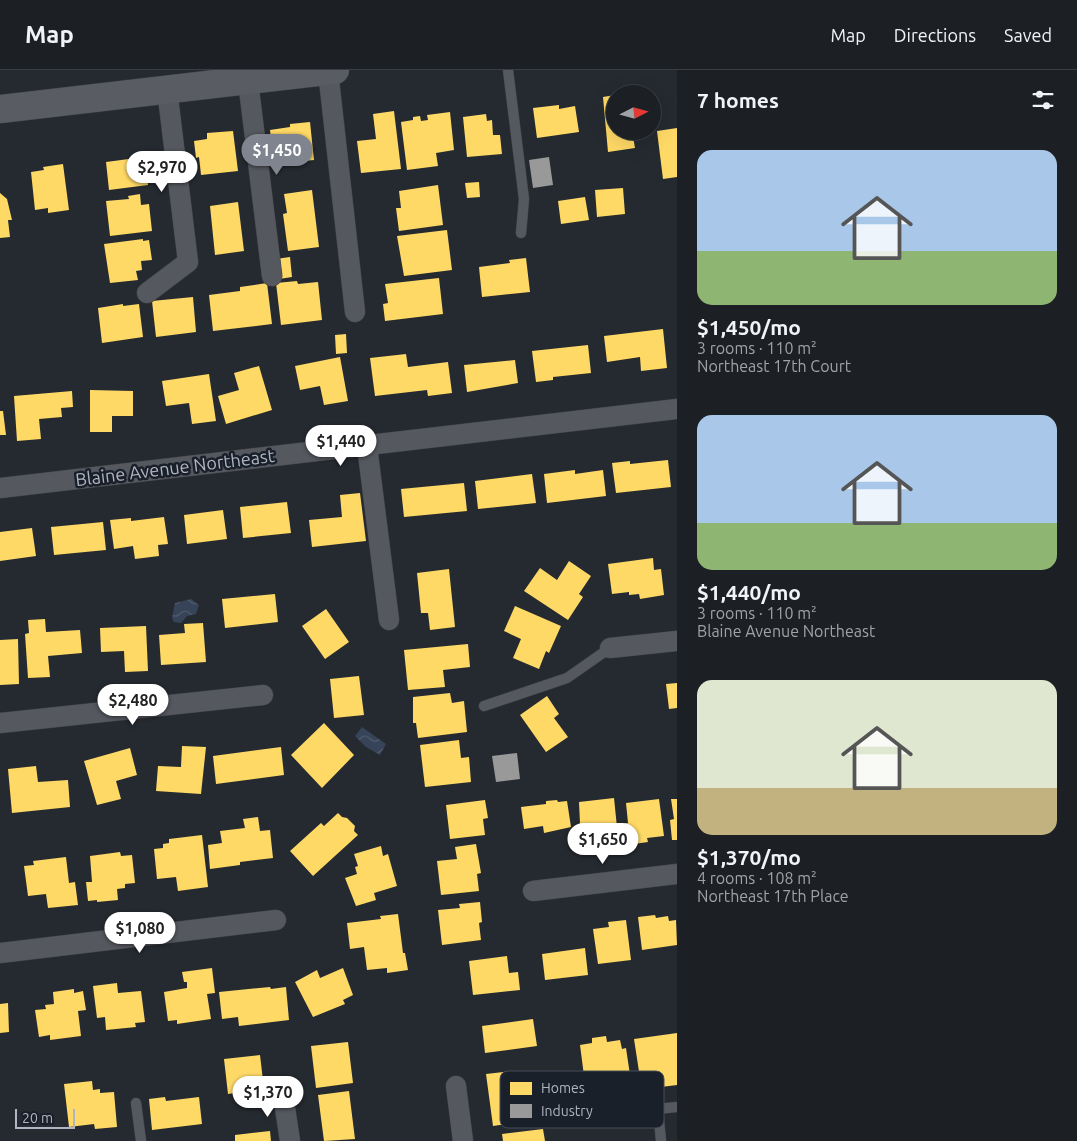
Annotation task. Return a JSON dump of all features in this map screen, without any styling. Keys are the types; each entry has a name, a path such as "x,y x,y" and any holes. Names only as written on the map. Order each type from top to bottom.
{"street":[{"path":"0,108 332,70 355,312"},
{"path":"248,80 272,276"},
{"path":"147,293 188,262 167,89"},
{"name":"Blaine Avenue Northeast","path":"0,488 677,409"},
{"path":"367,446 389,620"},
{"path":"610,648 677,641"},
{"path":"0,723 263,695"},
{"path":"532,891 677,874"},
{"path":"0,953 276,920"},
{"path":"456,1086 463,1141"},
{"path":"282,1088 290,1141"}],"lane":[{"path":"508,70 524,199 521,233"},
{"path":"484,706 568,678 610,648"},
{"path":"136,1103 141,1141"},
{"path":"664,1108 677,1107"},
{"path":"660,1128 661,1141"}],"water":[{"path":"191,599 199,605 196,614 187,616 181,623 174,622 172,618 175,603"},
{"path":"362,727 386,744 380,755 366,747 355,736"}],"building: Homes":[{"path":"606,96 606,130 603,97"},
{"path":"559,105 559,109 575,106 579,132 537,138 533,108"},
{"path":"394,111 401,169 361,173 357,141 376,139 373,114"},
{"path":"450,112 454,150 436,153 438,166 407,170 401,122 413,120 413,117 420,116 421,121 428,120 427,115"},
{"path":"486,114 487,121 492,120 493,135 500,135 502,154 467,157 463,117"},
{"path":"310,122 314,160 274,164 270,130 290,127 290,124"},
{"path":"677,128 677,177 663,179 658,140 661,140 661,130"},
{"path":"233,131 238,171 201,175 199,157 196,158 194,141 207,139 207,133"},
{"path":"607,140 634,140 635,148 608,152"},
{"path":"144,157 148,185 109,190 106,162"},
{"path":"63,164 69,210 48,213 48,208 35,210 31,172 44,170 43,167"},
{"path":"479,182 480,197 467,198 465,183"},
{"path":"438,185 443,225 399,231 396,208 401,208 399,191"},
{"path":"623,188 625,214 597,217 595,190"},
{"path":"312,190 319,247 288,251 283,214 287,213 284,194"},
{"path":"0,193 7,199 12,220 8,220 10,237 0,238"},
{"path":"140,194 141,205 149,204 152,231 110,236 106,201 129,199 128,196"},
{"path":"585,197 589,220 561,224 558,201"},
{"path":"238,202 244,251 215,255 210,206"},
{"path":"447,230 452,270 404,276 397,236"},
{"path":"143,239 143,241 149,240 152,260 141,261 142,270 136,271 138,280 110,283 104,244"},
{"path":"290,257 292,277 279,279 276,259"},
{"path":"526,258 530,292 482,297 479,267 510,263 509,260"},
{"path":"439,278 443,314 385,321 383,304 388,303 385,284"},
{"path":"297,281 298,284 318,282 322,320 281,325 276,283"},
{"path":"267,283 272,324 213,331 209,295 240,291 240,287"},
{"path":"193,297 196,332 156,337 152,301"},
{"path":"123,304 123,306 139,304 143,337 102,343 98,308"},
{"path":"663,329 667,368 641,371 640,357 607,362 604,336"},
{"path":"346,334 347,353 336,354 335,335"},
{"path":"588,345 591,373 553,377 553,380 536,382 532,351"},
{"path":"406,354 408,367 448,362 452,393 428,396 427,390 375,396 370,358"},
{"path":"340,357 348,401 324,405 320,386 300,390 295,366"},
{"path":"515,360 518,383 467,392 464,365"},
{"path":"259,366 272,410 226,424 218,396 239,390 234,373"},
{"path":"209,374 216,421 192,424 189,403 166,406 162,381"},
{"path":"90,390 133,391 133,416 112,416 112,432 90,432"},
{"path":"72,391 73,407 61,408 62,417 39,419 41,439 17,441 14,396"},
{"path":"0,411 3,411 6,435 0,435"},
{"path":"668,460 671,487 616,493 612,463 630,461 630,464"},
{"path":"575,470 575,474 603,470 606,496 547,503 544,474"},
{"path":"532,474 536,503 478,509 475,481"},
{"path":"464,483 467,511 404,517 401,489"},
{"path":"360,493 366,541 312,547 309,520 342,517 340,495"},
{"path":"287,502 291,533 243,538 240,507"},
{"path":"223,510 227,539 187,544 184,515"},
{"path":"164,517 168,544 158,545 159,556 135,559 133,546 114,549 110,520 131,518 131,521"},
{"path":"103,522 106,550 54,555 51,527"},
{"path":"32,528 36,556 0,561 0,532"},
{"path":"653,558 654,570 661,569 664,595 640,599 639,594 629,595 629,592 612,594 608,564"},
{"path":"569,561 591,576 579,594 583,597 568,620 524,591 540,568 557,580"},
{"path":"449,569 455,627 430,630 428,613 421,613 417,573"},
{"path":"275,594 278,622 225,628 222,599"},
{"path":"515,606 561,626 549,653 546,651 539,669 513,658 521,639 504,631"},
{"path":"326,609 349,642 325,659 302,626"},
{"path":"45,619 46,632 80,630 82,653 48,656 50,677 28,678 25,634 29,633 28,620"},
{"path":"203,623 206,662 161,665 159,635 185,633 184,624"},
{"path":"146,626 148,671 125,672 124,651 101,652 100,628"},
{"path":"18,639 19,684 0,685 0,640"},
{"path":"468,644 470,667 443,670 445,687 408,690 404,650"},
{"path":"359,676 364,715 334,718 330,679"},
{"path":"677,683 677,708 669,709 666,684"},
{"path":"450,693 452,703 464,701 467,732 418,738 416,723 413,723 413,697"},
{"path":"547,696 559,714 554,718 568,737 546,752 520,715"},
{"path":"324,723 354,755 322,788 291,755"},
{"path":"459,740 461,758 469,757 471,782 425,787 420,745"},
{"path":"182,746 206,747 201,794 156,791 158,766 181,767"},
{"path":"281,747 284,775 216,784 213,756"},
{"path":"130,748 137,775 116,781 121,799 97,805 84,761"},
{"path":"36,766 38,782 68,780 70,807 12,813 8,769"},
{"path":"614,798 618,837 601,840 601,843 581,845 579,802"},
{"path":"659,799 664,836 647,838 648,842 627,845 624,824 628,823 626,803"},
{"path":"671,799 677,799 677,840 672,840 670,820 674,819"},
{"path":"485,800 488,818 483,819 485,835 450,839 446,805"},
{"path":"557,800 558,802 567,801 571,827 544,833 543,826 524,829 521,807 546,804 546,801"},
{"path":"338,813 355,826 354,831 358,835 313,876 290,851 321,823 324,826"},
{"path":"258,817 260,831 270,830 273,858 240,862 240,865 210,869 208,845 222,843 220,831 245,828 243,819"},
{"path":"202,835 208,887 178,891 176,877 157,879 154,849 163,848 163,844 169,843 169,839"},
{"path":"476,844 481,873 477,874 479,891 441,895 437,861 457,859 455,847"},
{"path":"381,846 383,856 388,854 397,886 374,893 376,900 356,906 345,878 357,874 355,867 358,866 354,854"},
{"path":"120,852 121,856 132,855 135,883 125,884 125,888 117,889 118,900 88,901 86,882 92,882 90,856"},
{"path":"66,857 69,883 75,882 78,905 48,908 46,894 28,896 24,866 34,865 33,861"},
{"path":"480,902 482,922 479,923 481,940 442,945 438,910 460,908 459,904"},
{"path":"398,914 403,953 405,953 408,970 387,973 387,968 367,970 364,947 350,949 347,923 381,919 380,916"},
{"path":"655,915 656,918 668,916 669,921 676,920 677,945 642,950 638,917"},
{"path":"626,920 631,960 598,964 593,929 609,927 608,922"},
{"path":"585,948 588,975 545,980 542,954"},
{"path":"507,956 509,973 518,972 520,990 473,995 469,961"},
{"path":"212,968 215,993 207,994 211,1019 177,1024 177,1020 168,1021 164,992 187,988 187,982 184,982 182,972"},
{"path":"343,968 353,995 343,1000 345,1004 313,1017 295,982 317,970 320,978"},
{"path":"117,983 118,993 141,991 145,1022 135,1023 136,1027 106,1030 105,1017 97,1018 93,986"},
{"path":"270,987 271,989 286,987 289,1020 239,1026 238,1017 222,1019 219,992"},
{"path":"74,989 74,993 83,991 86,1010 78,1011 81,1036 50,1040 50,1035 39,1037 35,1010 46,1009 45,1005 54,1004 53,992"},
{"path":"8,1003 9,1032 0,1033 0,1004"},
{"path":"533,1019 537,1046 485,1053 482,1026"},
{"path":"677,1033 677,1085 664,1087 664,1071 639,1071 634,1039"},
{"path":"606,1036 607,1042 620,1040 622,1049 626,1048 629,1071 583,1071 580,1045 592,1043 592,1038"},
{"path":"348,1042 353,1083 316,1088 311,1046"},
{"path":"260,1055 264,1089 228,1094 224,1059"},
{"path":"500,1072 500,1125 493,1126 486,1074"},
{"path":"92,1081 93,1090 100,1089 100,1093 114,1092 117,1127 95,1129 94,1124 69,1127 64,1084"},
{"path":"349,1091 355,1139 324,1141 318,1095"},
{"path":"165,1097 166,1101 199,1097 202,1124 152,1130 149,1099"},
{"path":"543,1129 545,1141 503,1141 502,1134"},
{"path":"270,1131 271,1141 235,1141 235,1135"}],"building: Industry":[{"path":"549,157 553,185 533,188 529,160"},
{"path":"517,753 520,779 496,782 492,756"}]}
